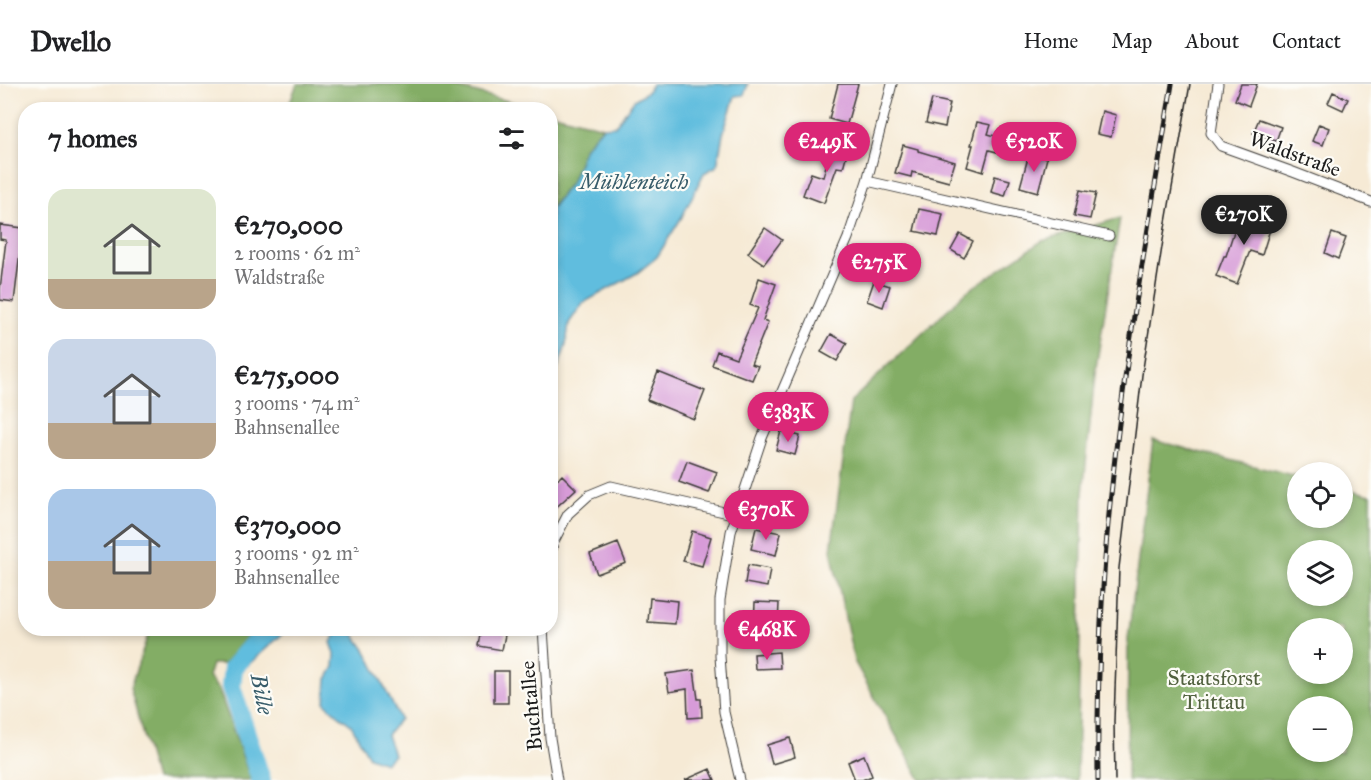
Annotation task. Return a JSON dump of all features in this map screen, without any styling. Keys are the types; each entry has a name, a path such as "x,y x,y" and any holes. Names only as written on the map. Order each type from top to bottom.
{"street":[{"path":"740,780 724,712 720,656 720,600 731,532 762,438 848,238 867,181 892,84"},
{"name":"Waldstraße","path":"1218,84 1210,133 1221,146 1371,202"},
{"path":"867,181 1109,236"},
{"path":"558,533 568,514 589,495 611,486 736,515"},
{"name":"Buchtallee","path":"544,636 550,738 557,780"}],"green space":[{"path":"297,84 443,84 511,102 290,102"},
{"path":"558,115 603,127 585,147 572,181 558,199"},
{"path":"1120,218 1095,374 1083,494 1077,780 921,780 854,661 831,550 851,401 966,292 1042,241"},
{"name":"Staatsforst Trittau","path":"1153,440 1287,474 1287,528 1353,528 1353,490 1371,495 1371,780 1127,780 1128,639"},
{"path":"148,636 248,636 224,664 212,664 208,677 219,690 251,780 155,780 130,688"}],"water":[{"name":"Mühlenteich","path":"652,84 748,84 744,95 735,96 723,134 717,166 704,173 682,217 657,257 637,273 583,303 569,323 566,345 558,368 558,200 572,181 585,147 603,127 615,126 634,100 648,91"},
{"path":"248,636 280,636 239,673 233,668 232,656"},
{"path":"335,636 355,636 366,651 400,719 387,735 394,755 385,763 369,757 351,725 325,703 327,679 334,667 335,654 331,642"}],"building":[{"path":"838,84 858,84 847,124 829,119"},
{"path":"1241,84 1257,84 1249,106 1235,100"},
{"path":"1333,92 1348,99 1343,110 1328,103"},
{"path":"932,99 950,103 945,127 926,123"},
{"path":"1102,111 1116,115 1111,137 1097,134"},
{"path":"1259,119 1281,127 1276,141 1253,133"},
{"path":"977,122 991,125 988,134 1016,142 1012,156 989,150 983,172 967,167"},
{"path":"1319,124 1329,128 1323,145 1312,141"},
{"path":"833,140 849,145 843,168 837,167 824,203 803,195 811,173 823,177"},
{"path":"903,145 955,162 949,182 912,172 911,177 895,173"},
{"path":"1029,154 1047,158 1038,192 1020,187"},
{"path":"995,176 1010,180 1005,196 991,192"},
{"path":"1080,190 1096,193 1090,219 1074,216"},
{"path":"919,209 943,214 938,236 914,231"},
{"path":"1240,213 1272,223 1262,255 1250,251 1237,284 1216,276 1226,256"},
{"path":"0,225 18,227 18,269 14,302 0,300 6,240 0,239"},
{"path":"765,228 782,240 764,264 748,253"},
{"path":"1332,233 1346,238 1338,259 1325,253"},
{"path":"960,234 973,241 964,258 951,250"},
{"path":"759,278 776,284 763,320 768,322 751,364 758,366 752,380 712,365 717,351 736,358 758,308 750,305"},
{"path":"874,281 890,286 883,307 867,301"},
{"path":"831,334 847,343 837,361 821,352"},
{"path":"658,372 705,391 694,419 647,400"},
{"path":"781,431 800,436 795,455 776,450"},
{"path":"687,461 717,472 709,493 679,482"},
{"path":"562,475 576,489 558,506 558,479"},
{"path":"756,528 781,533 776,555 751,549"},
{"path":"692,531 711,537 702,566 683,561"},
{"path":"618,543 626,563 597,574 590,554"},
{"path":"748,565 770,569 767,587 745,583"},
{"path":"650,598 677,601 675,624 648,622"},
{"path":"755,602 779,603 778,625 754,625"},
{"path":"481,636 505,636 502,650 479,646"},
{"path":"779,652 780,668 755,669 754,654"},
{"path":"694,670 698,699 701,699 702,717 688,718 687,689 669,692 666,674"},
{"path":"494,671 508,671 508,703 494,703"},
{"path":"790,738 795,757 772,764 767,745"},
{"path":"864,755 872,776 855,780 848,762"},
{"path":"710,769 715,780 685,780"}],"waterway":[{"name":"Bille","path":"260,636 233,668 231,687 261,780"}],"tram line":[{"path":"1115,780 1114,721 1119,568 1142,375 1190,84"}],"railway":[{"path":"1098,780 1100,632 1112,485 1131,334 1172,84"}]}
